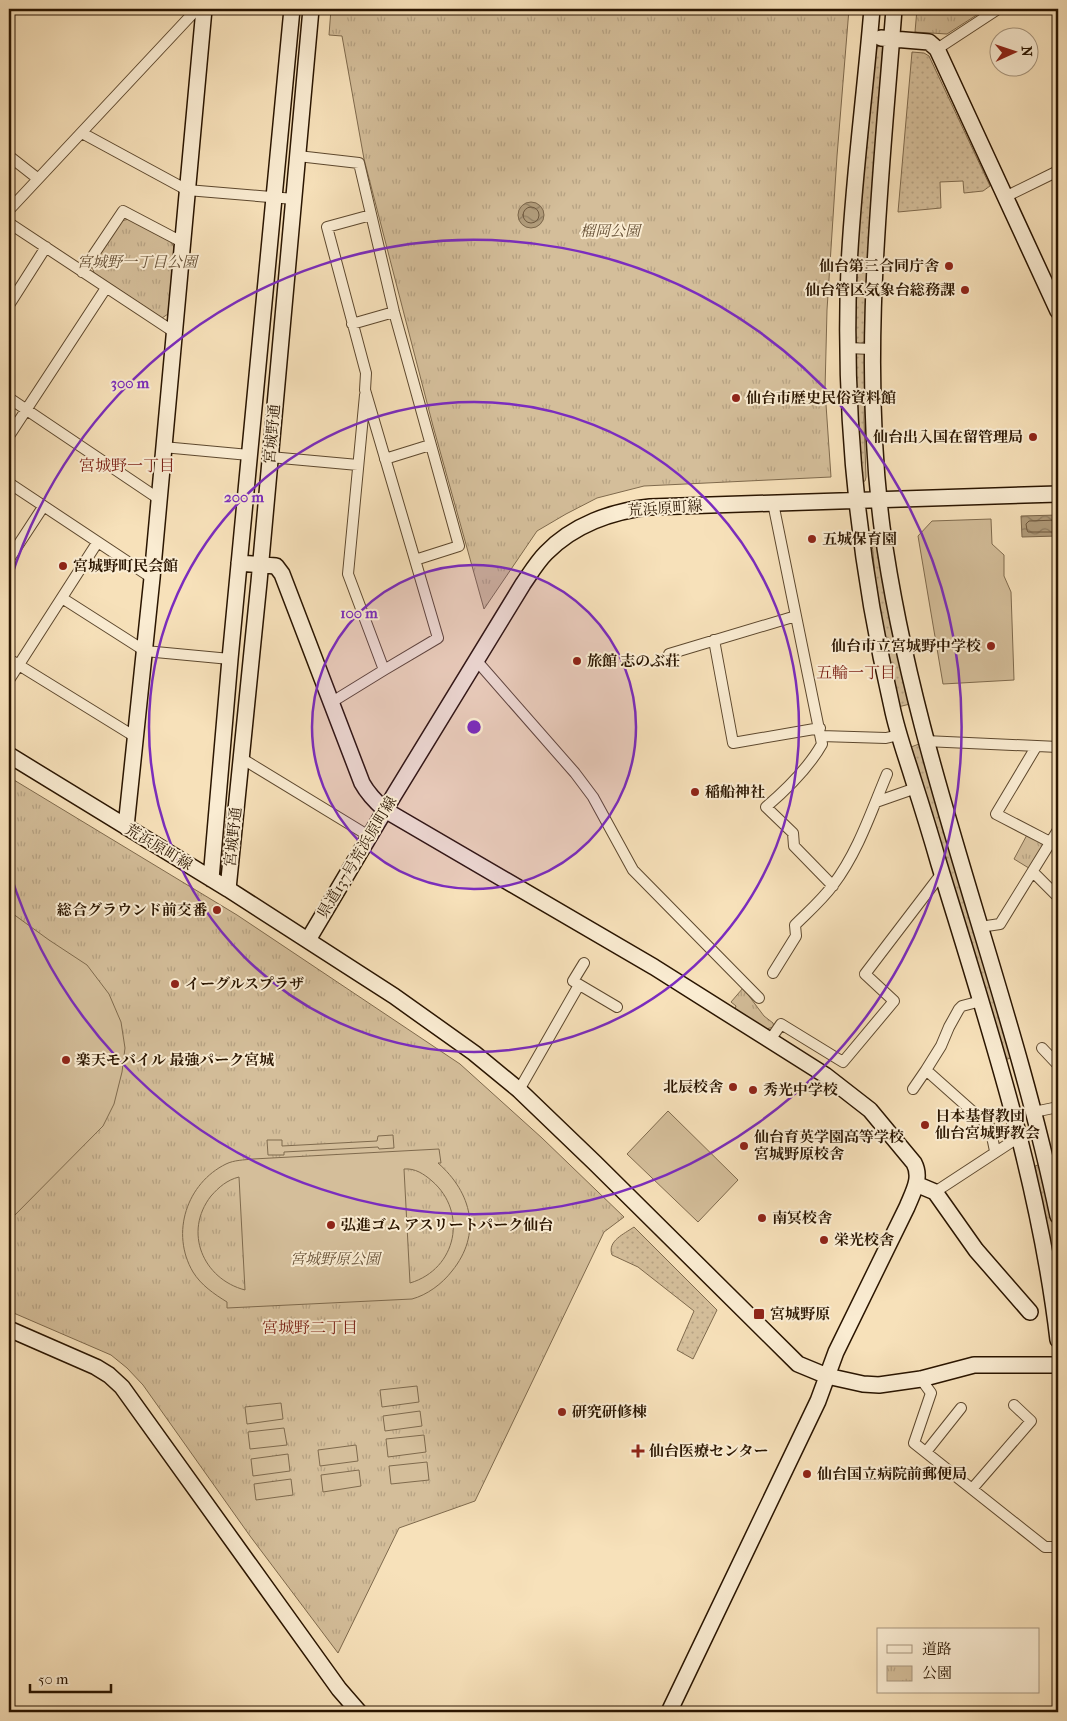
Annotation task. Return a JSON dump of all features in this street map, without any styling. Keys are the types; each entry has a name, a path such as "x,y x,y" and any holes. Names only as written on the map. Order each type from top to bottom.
{"street":[{"path":"9,210 37,178 82,134 198,9"},
{"path":"126,827 137,738 204,9"},
{"name":"宮城野通","path":"211,879 239,562 292,9"},
{"name":"宮城野通","path":"228,889 311,9"},
{"path":"872,9 849,262 848,348 851,448 856,500 874,626 899,735 981,1001 1020,1137 1040,1229 1058,1340"},
{"path":"894,9 875,251 871,349 875,461 879,499 898,621 925,741 1034,1112 1058,1216"},
{"path":"937,49 998,9"},
{"path":"870,37 929,42 937,49 1058,311"},
{"path":"82,134 187,190 294,199"},
{"path":"9,156 37,178"},
{"path":"298,156 359,163 394,312 430,446 460,546 415,560"},
{"path":"1005,197 1058,171"},
{"path":"82,272 123,211 182,242"},
{"path":"371,215 327,227 366,373 348,574 384,670"},
{"path":"9,223 174,332"},
{"path":"9,305 46,247"},
{"path":"9,436 106,288"},
{"path":"352,324 394,312"},
{"path":"848,348 871,349"},
{"path":"332,702 438,638 365,390"},
{"path":"9,398 159,499"},
{"path":"385,459 430,446"},
{"path":"163,447 249,455"},
{"path":"270,457 358,466"},
{"path":"9,483 152,578"},
{"name":"荒浜原町線","path":"407,774 523,584 546,554 562,539 590,522 609,514 644,507 1058,494"},
{"path":"773,503 822,744 816,756 787,789 766,807 793,833 794,846 833,886"},
{"path":"9,559 43,507"},
{"path":"9,680 98,543"},
{"path":"239,562 276,566 282,574 362,783 368,793 385,810 654,967 825,1075 870,1110 918,1170 916,1184 907,1207 836,1352 818,1401 669,1712"},
{"path":"62,598 144,651 230,659"},
{"path":"669,654 796,616"},
{"path":"714,640 733,743 821,732 886,738 899,735"},
{"path":"9,659 137,738"},
{"path":"476,660 575,773 592,797 633,870 759,998"},
{"path":"925,741 1054,747 1053,753 1058,756"},
{"path":"1036,747 996,814 1050,842"},
{"name":"荒浜原町線","path":"9,755 228,889 394,996 460,1042 519,1090 798,1364 827,1376 863,1384 879,1385 895,1384 974,1365 1058,1365"},
{"path":"241,758 369,836"},
{"name":"県道137号荒浜原町線","path":"308,940 407,774"},
{"path":"773,973 796,936 795,925 833,886 852,856 887,774"},
{"path":"876,802 916,788"},
{"path":"980,927 1000,924 1058,830"},
{"path":"1033,872 1058,897"},
{"path":"770,1040 781,1024 843,1062 894,1001 865,974 942,873"},
{"path":"584,962 573,981 617,1007"},
{"path":"519,1090 579,985"},
{"path":"913,1089 941,1046 948,1027 959,1009 962,1006 981,1001"},
{"path":"1042,1048 1058,1064"},
{"path":"926,1070 990,1126 995,1151"},
{"path":"1034,1112 1058,1107"},
{"path":"935,1192 995,1151 1020,1137"},
{"path":"916,1184 935,1192 976,1250 1030,1312"},
{"path":"9,1329 96,1367 109,1375 122,1387 339,1688 359,1712"},
{"path":"921,1378 930,1393 914,1443 1046,1547 1058,1547"},
{"path":"972,1489 1031,1421 1014,1405"},
{"path":"926,1452 961,1408"}],"green space":[{"name":"榴岡公園","path":"331,9 849,9 827,310 825,390 831,477 644,486 597,498 537,531 484,609 433,426 364,159 342,36 329,35"},
{"path":"917,9 986,9 947,34 915,32"},
{"path":"876,47 884,47 869,250 866,338 860,344 854,341 855,274 873,52"},
{"path":"912,52 924,53 929,56 990,186 983,191 964,193 963,181 940,182 941,208 898,212"},
{"name":"宮城野一丁目公園","path":"129,219 171,242 175,249 168,314 162,318 94,273 92,266 121,221"},
{"path":"864,353 866,357 864,420 866,477 865,481 862,482 858,479 855,354"},
{"path":"991,519 992,544 1004,555 1004,576 1011,592 1014,680 943,684 918,536 932,521"},
{"path":"878,535 895,639 882,642 871,536"},
{"path":"897,648 910,704 898,707 884,651"},
{"path":"919,744 1013,1057 1005,1060 911,747"},
{"name":"宮城野原公園","path":"9,777 237,915 460,1064 542,1138 624,1217 604,1232 475,1501 399,1528 338,1653 250,1536 143,1385 127,1368 111,1355 9,1311"},
{"path":"1028,833 1046,844 1032,870 1014,859"},
{"name":"楽天モバイル 最強パーク宮城","path":"9,911 87,965 109,994 121,1022 125,1048 122,1072 114,1104 103,1126 9,1221"},
{"path":"743,988 764,1016 773,1023 774,1027 766,1029 735,1009 736,1006 731,1002"},
{"path":"668,1111 738,1180 698,1222 627,1154"},
{"path":"393,1135 394,1148 379,1149 378,1147 284,1152 284,1155 268,1155 267,1140 282,1140 282,1146 377,1141 378,1136"},
{"path":"439,1149 441,1163 438,1163 459,1187 469,1214 470,1228 467,1243 461,1257 452,1271 439,1285 429,1292 412,1299 227,1308 227,1302 208,1289 193,1272 186,1257 183,1226 186,1210 192,1196 212,1172 229,1163 253,1159","holes":["404,1169 412,1169 432,1181 443,1194 450,1208 453,1223 452,1238 447,1253 438,1266 426,1276 410,1283","239,1177 245,1290 230,1284 218,1276 208,1265 198,1239 199,1224 203,1210 211,1196 223,1184"]},
{"path":"1041,1164 1054,1222 1058,1286 1035,1166"},
{"path":"634,1227 717,1310 693,1359 677,1350 694,1311 638,1267 612,1255 611,1250 614,1242"},
{"path":"417,1386 419,1402 382,1407 380,1390"},
{"path":"281,1403 283,1419 247,1424 245,1407"},
{"path":"420,1411 422,1426 385,1431 383,1416"},
{"path":"284,1428 287,1445 250,1449 248,1432"},
{"path":"424,1435 426,1452 388,1457 386,1439"},
{"path":"356,1445 358,1461 320,1466 318,1450"},
{"path":"288,1454 290,1471 253,1476 251,1459"},
{"path":"427,1462 429,1480 391,1484 389,1466"},
{"path":"359,1470 361,1486 323,1492 321,1475"},
{"path":"291,1479 293,1495 256,1500 254,1484"}],"water":[{"path":"531,202 540,206 544,215 540,224 531,228 522,224 518,215 522,206"},
{"path":"1058,515 1058,536 1022,537 1021,516"}],"place":[{"name":"仙台第三合同庁舎","path":"949,266"},
{"name":"仙台管区気象台総務課","path":"965,290"},
{"name":"仙台市歴史民俗資料館","path":"736,398"},
{"name":"仙台出入国在留管理局","path":"1033,437"},
{"name":"五城保育園","path":"812,539"},
{"name":"宮城野町民会館","path":"63,566"},
{"name":"仙台市立宮城野中学校","path":"991,646"},
{"name":"旅館 志のぶ荘","path":"577,661"},
{"name":"稲船神社","path":"695,792"},
{"name":"総合グラウンド前交番","path":"217,910"},
{"name":"イーグルスプラザ","path":"175,984"},
{"name":"楽天モバイル 最強パーク宮城","path":"66,1060"},
{"name":"北辰校舎","path":"733,1087"},
{"name":"秀光中学校","path":"753,1090"},
{"name":"日本基督教団 仙台宮城野教会","path":"925,1125"},
{"name":"仙台育英学園高等学校 宮城野原校舎","path":"744,1146"},
{"name":"南冥校舎","path":"762,1218"},
{"name":"弘進ゴム アスリートパーク仙台","path":"331,1225"},
{"name":"栄光校舎","path":"824,1240"},
{"name":"宮城野原","path":"759,1314"},
{"name":"研究研修棟","path":"562,1412"},
{"name":"仙台医療センター","path":"638,1451"},
{"name":"仙台国立病院前郵便局","path":"807,1474"}],"district":[{"name":"宮城野一丁目","path":"127,465"},
{"name":"五輪一丁目","path":"856,672"},
{"name":"宮城野二丁目","path":"310,1327"}]}
